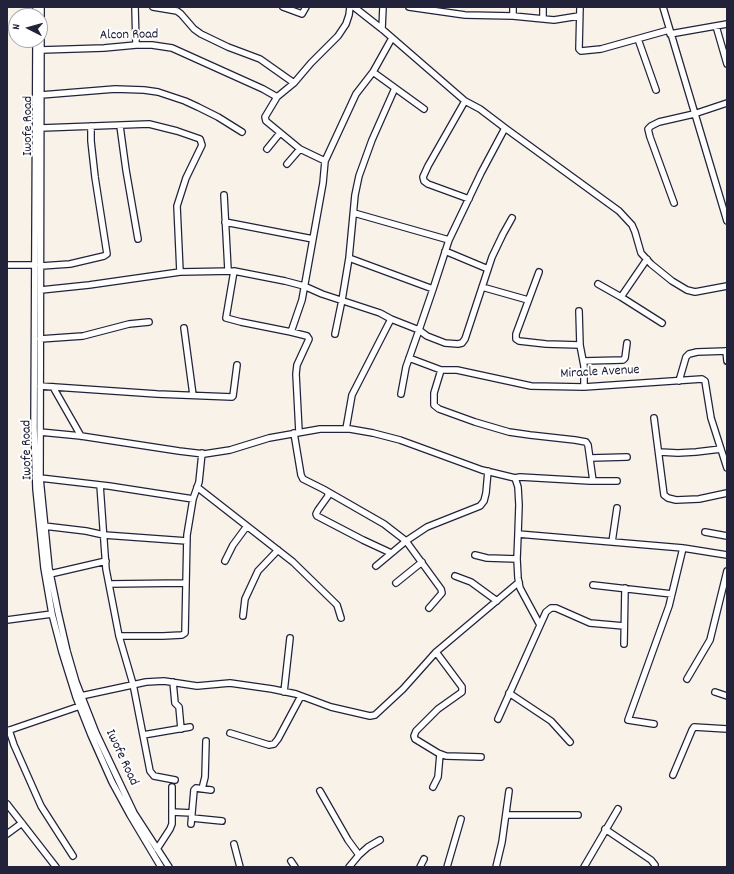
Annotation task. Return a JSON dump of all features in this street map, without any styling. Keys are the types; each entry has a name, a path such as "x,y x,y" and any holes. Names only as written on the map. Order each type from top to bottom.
{"street":[{"name":"Iwofe Road","path":"41,7 41,128 34,428 35,477 40,512 44,526 50,574 58,612 67,651 81,696 125,796 146,834 169,867"},
{"path":"135,7 136,45"},
{"path":"154,7 177,11 194,29 201,34 228,47 260,59 294,83"},
{"path":"283,7 302,14 306,7"},
{"path":"326,161 300,149 280,133 265,119 265,117 278,97 294,83 311,63 338,36 346,24 350,7"},
{"path":"354,7 382,29 465,101 505,128 619,211 632,225 641,254 646,260 672,280 687,290 695,292 727,286"},
{"path":"382,29 383,7"},
{"path":"409,7 466,15 513,16 544,20 566,19 579,16"},
{"path":"513,7 513,16"},
{"path":"543,7 544,20"},
{"path":"580,7 579,49 581,50 601,49 670,32 727,24"},
{"path":"663,7 727,221"},
{"path":"716,26 727,64"},
{"path":"291,332 302,300 326,161 356,94 373,72 392,38"},
{"path":"638,39 656,90"},
{"name":"Alcon Road","path":"41,50 104,48 136,45 179,50 208,65 263,88 278,97"},
{"name":"Iwofe Road","path":"36,48 38,265 41,290 40,512 42,552 52,614 62,652 80,706 112,782 142,837 161,867"},
{"path":"373,72 424,109"},
{"path":"335,334 349,258 355,195 363,162 394,88"},
{"path":"41,95 115,89 136,89 158,92 198,107 242,132"},
{"path":"465,101 423,177 424,181 428,184 469,199"},
{"path":"674,202 648,129 659,122 694,114 727,103"},
{"path":"41,128 149,124 191,135 201,141 202,145 181,190 177,206 180,272"},
{"path":"7,265 70,264 107,254 95,177 91,126"},
{"path":"120,126 138,239"},
{"path":"401,394 409,358 449,240 486,163 505,128"},
{"path":"267,149 280,133"},
{"path":"287,164 300,149"},
{"path":"224,195 225,222 231,271 226,318 307,336 309,339 297,365 297,432 301,475 303,479 384,524 406,541 442,592 429,608"},
{"path":"354,212 449,240"},
{"path":"41,290 66,288 180,272 231,271 304,286 380,313 445,344 462,343 465,339 492,257 512,218"},
{"path":"225,222 313,239"},
{"path":"445,251 488,269"},
{"path":"349,258 433,289"},
{"path":"621,297 646,260"},
{"path":"539,272 516,334 517,340 546,344 580,345"},
{"path":"598,284 662,323"},
{"path":"482,287 528,300"},
{"path":"579,311 580,345 583,361 584,387"},
{"path":"346,429 352,395 391,319"},
{"path":"40,339 83,336 129,324 149,322"},
{"path":"184,328 193,395"},
{"path":"583,361 623,360 625,358 627,343"},
{"path":"680,381 686,357 689,354 697,352 726,351 727,361"},
{"name":"Miracle Avenue","path":"409,358 441,370 457,370 531,386 584,387 700,379 705,381 711,418 727,468"},
{"path":"40,386 232,397 236,365"},
{"path":"441,370 434,393 434,405 439,409 509,432 586,442 588,445 593,481"},
{"path":"54,387 81,436"},
{"path":"654,418 664,495 668,498 676,500 699,499 727,493"},
{"path":"40,432 81,436 179,451 202,453 230,450 269,438 297,432 320,429 346,429 373,433 400,440 468,465 515,478 617,481"},
{"path":"659,452 678,453 721,449"},
{"path":"119,636 162,636 182,635 185,633 187,541 193,499 201,468 202,453"},
{"path":"590,458 627,457"},
{"path":"376,566 406,541 427,527 480,506 484,501 486,493 488,471"},
{"path":"40,478 100,485 193,499"},
{"path":"515,478 519,493 517,560 519,582 526,601 540,625"},
{"path":"100,485 109,584 119,636 132,684 150,771 152,775 175,780"},
{"path":"197,487 292,562 337,605 341,618"},
{"path":"328,492 328,496 316,514 317,516 362,540 391,553"},
{"path":"612,542 617,508"},
{"path":"44,526 86,531 104,535 187,541"},
{"path":"225,561 233,545 247,526"},
{"path":"705,532 727,536"},
{"path":"518,534 683,548 727,555"},
{"path":"654,724 628,720 655,648 672,594 683,548"},
{"path":"242,616 245,599 258,571 278,550"},
{"path":"475,555 487,558 517,560"},
{"path":"50,574 106,562"},
{"path":"396,583 422,562"},
{"path":"687,679 710,640 727,571"},
{"path":"455,576 471,582 497,601"},
{"path":"81,696 146,682 172,682 197,686 230,683 260,686 300,696 345,710 370,716 375,715 403,689 436,652 519,582"},
{"path":"109,584 186,583"},
{"path":"593,585 672,594"},
{"path":"624,644 625,588"},
{"path":"498,719 546,612 551,608 556,608 590,623 624,626"},
{"path":"7,620 52,614"},
{"path":"284,692 290,638"},
{"path":"436,652 462,687 462,692 438,709 416,731 414,736 418,742 440,754 454,757 481,756"},
{"path":"172,682 175,703 179,707 181,729"},
{"path":"715,692 727,696"},
{"path":"509,693 551,721 570,742"},
{"path":"230,734 269,745 274,744 278,740 300,696"},
{"path":"73,856 41,806 8,731 80,706"},
{"path":"143,735 190,727"},
{"path":"673,775 694,727 727,729"},
{"path":"202,789 205,776 206,741"},
{"path":"433,787 438,777 440,754"},
{"path":"157,849 170,829 172,787"},
{"path":"192,819 194,790 196,788 211,790"},
{"path":"320,791 348,840 359,854"},
{"path":"496,867 502,842 509,791"},
{"path":"7,804 56,867"},
{"path":"584,867 618,809"},
{"path":"172,812 192,819 222,821"},
{"path":"506,815 578,815"},
{"path":"447,867 461,819"},
{"path":"7,834 22,823"},
{"path":"605,829 652,860 655,867"},
{"path":"349,867 359,854 380,840"},
{"path":"234,844 240,867"},
{"path":"420,867 424,858"},
{"path":"291,861 295,867"}]}
